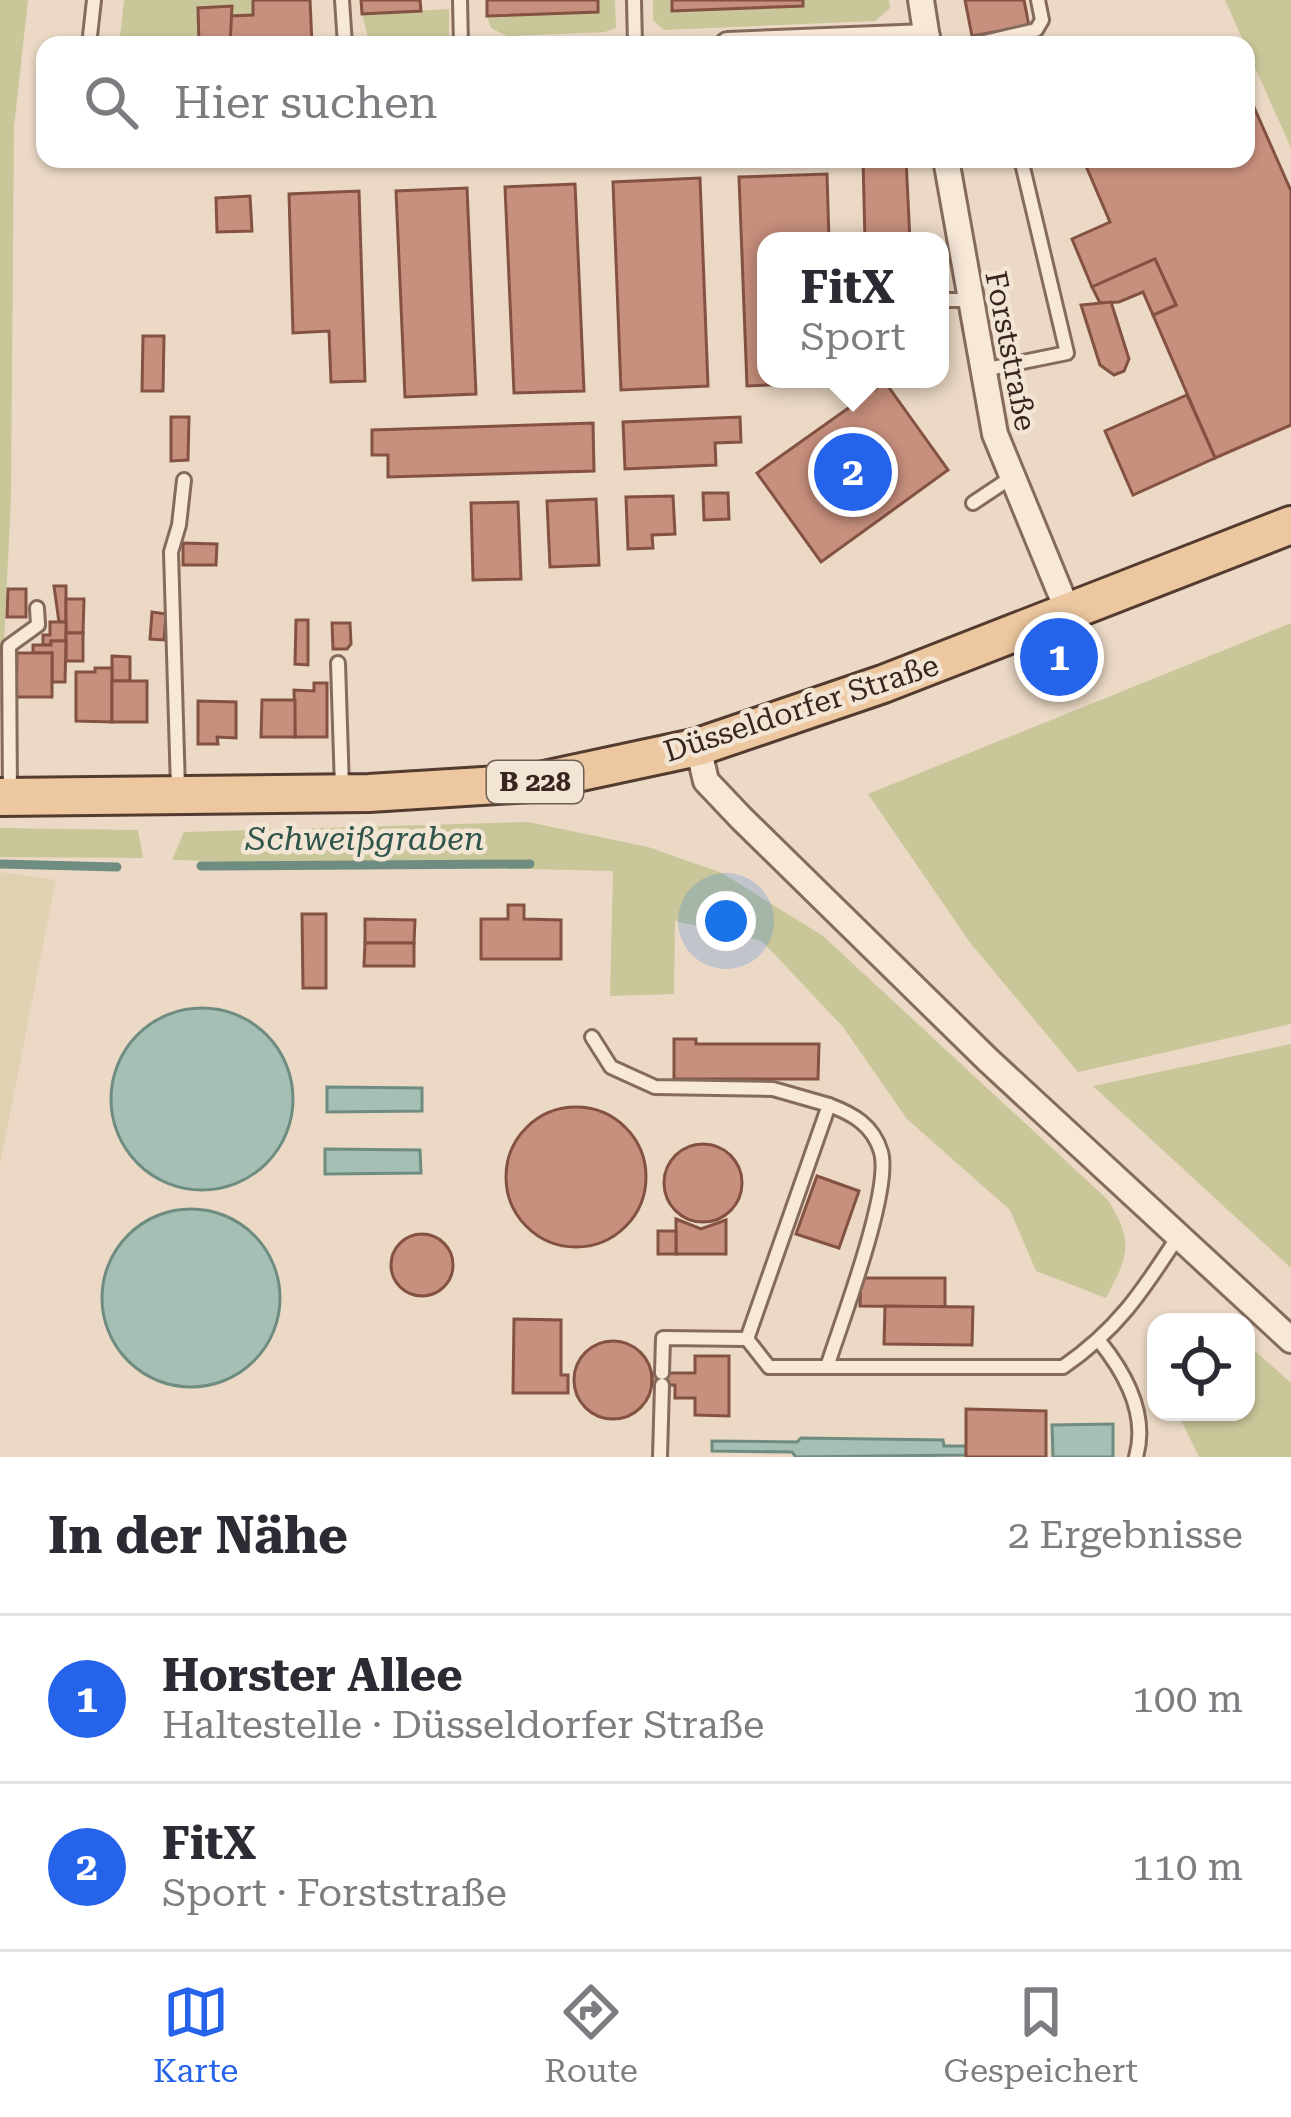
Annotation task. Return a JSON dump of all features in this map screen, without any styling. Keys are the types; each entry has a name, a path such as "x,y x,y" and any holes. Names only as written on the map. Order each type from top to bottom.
{"main road":[{"name":"Düsseldorfer Straße","path":"5,797 342,794 530,783 698,747 883,684 1291,524"}],"street":[{"path":"921,0 926,36"},
{"name":"Forststraße","path":"947,168 994,434 1069,614"},
{"path":"698,747 706,781 741,818 988,1060 1291,1340"}],"lane":[{"path":"90,36 94,0"},
{"path":"342,0 344,36"},
{"path":"460,0 461,36"},
{"path":"634,0 635,36"},
{"path":"1010,36 1036,30 1042,20 1038,0"},
{"path":"982,370 1067,353 1023,168"},
{"path":"949,300 969,299"},
{"path":"973,503 1012,477"},
{"path":"178,796 171,552 184,480"},
{"path":"5,797 9,646 38,626 38,608"},
{"path":"338,663 342,794"},
{"path":"592,1036 611,1067 655,1087 773,1089 852,1113 870,1129 882,1155 881,1189 827,1367"},
{"path":"747,1339 829,1105"},
{"path":"747,1339 769,1367 1063,1367 1100,1342 1131,1309 1177,1238"},
{"path":"661,1457 662,1338 747,1339"},
{"path":"1100,1342 1121,1368 1137,1410 1141,1441 1136,1457"}],"shaded area":[{"path":"0,0 28,0 14,127 11,497 0,726"},
{"path":"124,0 253,0 253,15 233,15 232,6 198,8 199,36 120,36"},
{"path":"598,0 615,0 616,28 507,36 491,28 487,16 597,12"},
{"path":"653,0 889,0 890,8 875,21 664,30 653,20"},
{"path":"1225,0 1291,0 1291,148 1255,67 1255,36 1241,36"},
{"path":"449,9 449,36 368,36 362,14"},
{"path":"1291,623 1291,1024 1078,1072 971,944 868,794"},
{"path":"528,822 648,847 722,873 823,936 1108,1200 1122,1227 1125,1249 1106,1298 1036,1271 1010,1210 907,1119 843,1027 762,941 675,921 674,994 610,996 613,871 172,860 184,832"},
{"path":"0,828 138,830 143,858 0,857"},
{"path":"0,872 56,880 0,1164"},
{"path":"202,1008 237,1015 266,1035 286,1064 293,1099 286,1134 266,1163 237,1183 202,1190 167,1183 138,1163 118,1134 111,1099 118,1064 138,1035 167,1015"},
{"path":"1291,1044 1291,1268 1093,1086"},
{"path":"327,1087 422,1088 422,1111 327,1112"},
{"path":"325,1149 420,1150 421,1173 325,1174"},
{"path":"191,1209 225,1216 254,1235 273,1264 280,1298 273,1332 254,1361 225,1380 191,1387 157,1380 128,1361 109,1332 102,1298 109,1264 128,1235 157,1216"},
{"path":"1255,1351 1291,1383 1291,1457 1199,1457 1181,1421 1255,1421"},
{"path":"1113,1424 1113,1457 1053,1457 1052,1425"},
{"path":"801,1438 943,1440 944,1446 966,1446 966,1455 796,1457 792,1452 712,1451 712,1441 797,1442"}],"building":[{"path":"253,0 310,0 312,36 230,36 229,16 253,15"},
{"path":"361,0 420,0 421,11 362,14"},
{"path":"487,0 598,0 598,12 487,16"},
{"path":"672,0 803,0 803,6 672,11"},
{"path":"965,0 1024,0 1029,26 972,36"},
{"path":"232,6 230,36 199,36 198,8"},
{"path":"1255,109 1291,191 1291,425 1215,458 1153,315 1176,305 1155,259 1092,287 1072,239 1110,222 1087,168 1255,168"},
{"path":"863,168 906,168 910,232 865,232"},
{"path":"827,174 829,232 757,232 757,386 747,386 739,177"},
{"path":"700,178 708,386 621,390 613,182"},
{"path":"575,184 584,391 514,393 505,187"},
{"path":"467,188 476,394 405,397 396,191"},
{"path":"359,191 365,381 331,382 329,331 293,333 289,194"},
{"path":"250,196 252,231 217,232 216,198"},
{"path":"1155,259 1176,305 1153,315 1143,292 1119,302 1100,303 1092,287"},
{"path":"1111,302 1129,359 1124,371 1114,375 1100,365 1081,305"},
{"path":"143,336 164,336 163,391 142,391"},
{"path":"877,388 889,388 948,470 821,562 757,473"},
{"path":"1187,395 1215,458 1133,495 1105,431"},
{"path":"171,417 189,417 188,460 171,461"},
{"path":"740,417 741,442 715,443 716,465 625,469 623,422"},
{"path":"593,423 594,471 388,477 388,455 372,455 372,430"},
{"path":"703,493 728,493 729,519 704,520"},
{"path":"673,496 675,534 652,535 653,548 628,549 626,497"},
{"path":"596,499 599,565 550,567 547,501"},
{"path":"518,502 521,579 473,580 471,503"},
{"path":"183,543 217,544 216,565 183,565"},
{"path":"54,586 66,586 66,622 59,622"},
{"path":"8,589 26,589 26,617 7,617"},
{"path":"66,599 84,599 83,633 66,633"},
{"path":"152,612 166,614 164,640 150,639"},
{"path":"296,620 308,620 308,665 295,664"},
{"path":"50,622 66,622 66,641 43,645 43,635 50,635"},
{"path":"332,623 350,623 347,649 333,649"},
{"path":"66,633 83,633 83,661 66,661"},
{"path":"51,641 66,641 65,682 52,682 52,653 33,653 33,645 51,645"},
{"path":"17,653 52,653 52,697 16,697"},
{"path":"112,656 130,657 130,681 112,681"},
{"path":"95,668 112,668 112,722 76,721 76,672 95,672"},
{"path":"112,681 147,681 147,722 112,722"},
{"path":"314,683 327,683 327,737 295,737 294,690 314,691"},
{"path":"262,700 295,700 295,737 261,737"},
{"path":"198,701 236,702 236,738 217,737 218,744 198,744"},
{"path":"508,905 524,905 524,919 561,920 561,959 481,959 481,919 508,919"},
{"path":"302,914 326,914 326,988 303,988"},
{"path":"365,919 415,920 414,943 365,943"},
{"path":"365,943 414,943 414,966 364,966"},
{"path":"674,1039 696,1039 696,1044 819,1044 818,1079 674,1079"},
{"path":"576,1107 603,1112 626,1127 641,1150 646,1177 641,1204 626,1227 603,1242 576,1247 549,1242 526,1227 511,1204 506,1177 511,1150 526,1127 549,1112"},
{"path":"703,1144 731,1155 742,1183 731,1211 703,1222 675,1211 664,1183 675,1155"},
{"path":"817,1176 859,1191 839,1248 796,1234"},
{"path":"676,1219 701,1229 726,1220 726,1254 676,1254"},
{"path":"658,1231 676,1231 676,1254 658,1254"},
{"path":"422,1234 444,1243 453,1265 444,1287 422,1296 400,1287 391,1265 400,1243"},
{"path":"861,1278 945,1278 945,1307 860,1306"},
{"path":"885,1306 973,1307 972,1345 884,1344"},
{"path":"514,1319 561,1320 561,1375 568,1375 568,1393 513,1393"},
{"path":"613,1341 641,1352 652,1380 641,1408 613,1419 585,1408 574,1380 585,1352"},
{"path":"695,1356 729,1356 729,1416 695,1415 695,1398 675,1398 675,1385 652,1385 652,1373 695,1373"},
{"path":"966,1409 1046,1411 1046,1457 966,1457"}],"waterway":[{"name":"Schweißgraben","path":"0,864 117,867"},
{"name":"Schweißgraben","path":"201,866 530,864"}],"place":[{"name":"FitX","path":"853,472"},
{"name":"Horster Allee","path":"1059,657"}]}
